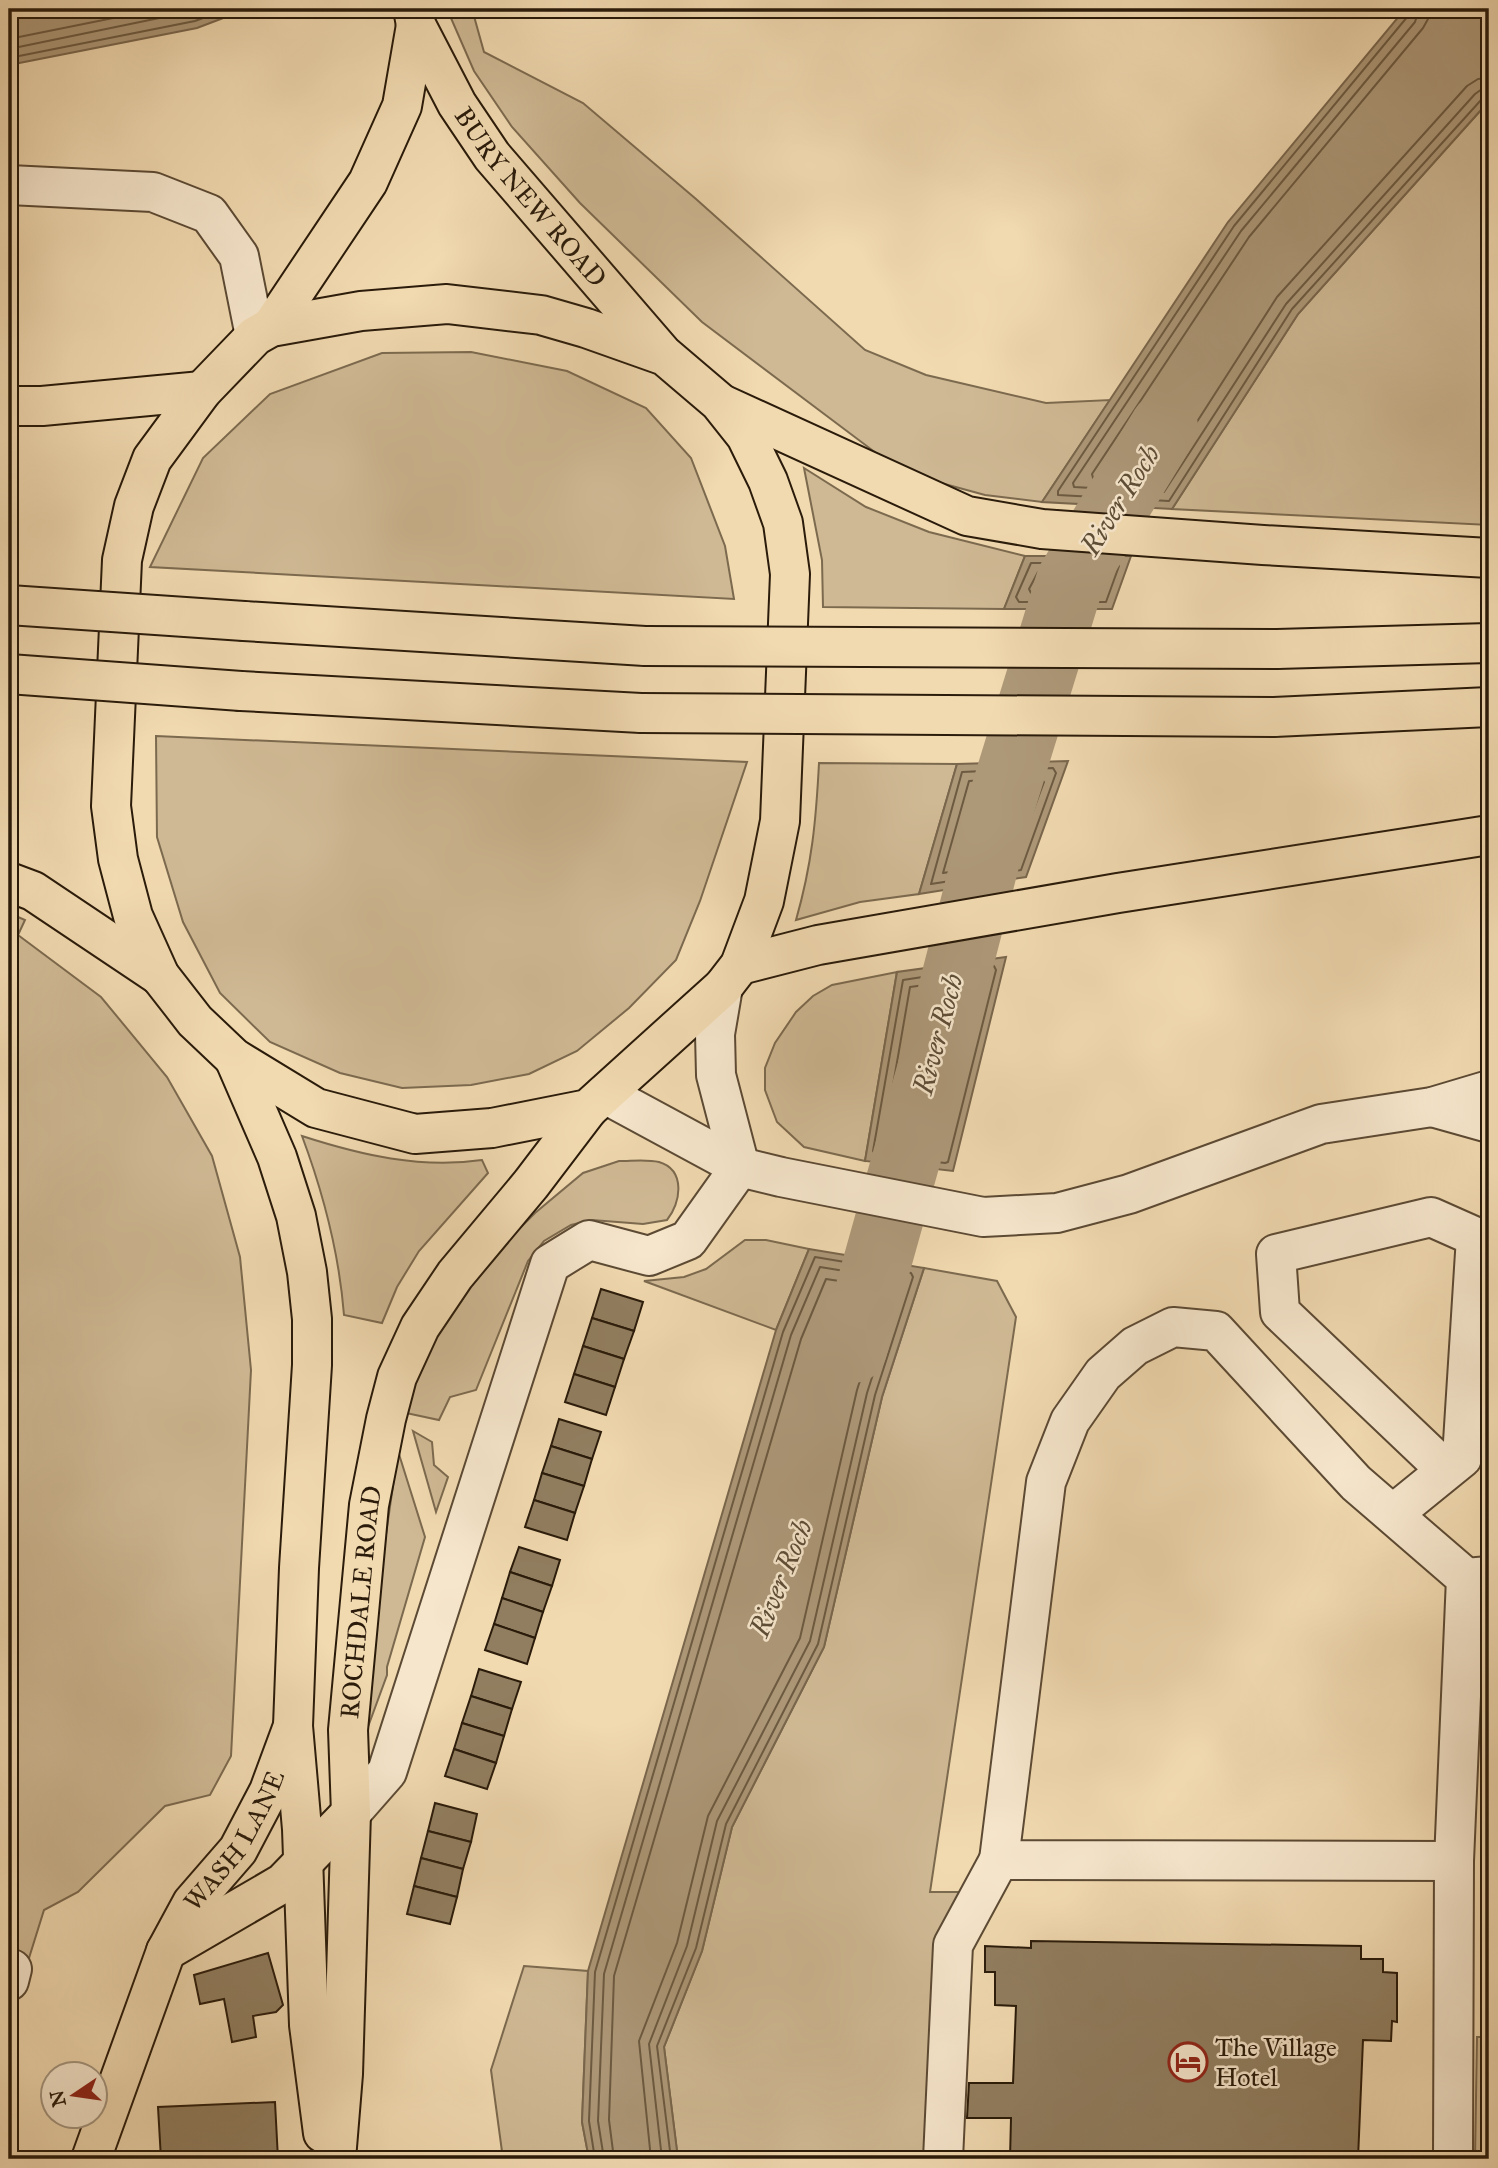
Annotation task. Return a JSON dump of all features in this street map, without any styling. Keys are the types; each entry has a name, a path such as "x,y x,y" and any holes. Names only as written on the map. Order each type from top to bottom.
{"main road":[{"name":"BURY NEW ROAD","path":"160,976 133,916 117,859 111,806 121,560 134,506 152,459 202,391 263,331 368,182 402,106 414,17"},
{"name":"BURY NEW ROAD","path":"414,17 457,104 492,156 585,267 665,356"},
{"path":"263,331 361,311 459,305 541,314 665,356 719,402 746,436 768,481 783,523 790,573 780,821 764,901 731,976"},
{"path":"9,406 202,391"},
{"path":"719,402 967,516 1042,529 1489,558"},
{"path":"9,605 646,646 1277,649 1489,643"},
{"path":"9,674 241,691 641,713 1274,717 1489,707"},
{"path":"731,976 818,945 1489,835"},
{"path":"21,886 160,976 195,1021 234,1058 316,1108 415,1134 492,1128 597,1101"},
{"name":"ROCHDALE ROAD","path":"336,2159 343,2074 352,1813 348,1730 369,1506 397,1377 421,1327 455,1275 597,1101 731,976"},
{"path":"234,1058 277,1157 296,1216 307,1272 312,1319 313,1365 299,1568 293,1726 303,1863 309,2025 326,2159"},
{"name":"WASH LANE","path":"91,2159 166,1951 192,1903 238,1850 269,1791 293,1726"},
{"name":"WASH LANE","path":"166,1951 283,1883 352,1813"}],"street":[{"path":"9,185 153,192 209,214 239,256 263,331"},
{"path":"731,976 715,1034 716,1076 740,1167"},
{"path":"597,1101 740,1167 983,1217 1057,1213 1129,1194 1321,1124 1432,1107 1489,1090"},
{"path":"1432,1107 1489,1123"},
{"path":"352,1813 387,1772 550,1264 589,1240 649,1256 688,1240 740,1167"},
{"path":"1393,1514 1462,1458 1476,1237 1431,1217 1276,1254 1280,1312 1446,1470"},
{"path":"943,2159 953,1945 999,1860 1046,1482 1070,1421 1103,1374 1135,1346 1173,1327 1216,1331 1356,1483 1478,1577 1454,1861 1453,2159"},
{"path":"999,1860 1454,1861"}],"shaded area":[{"path":"447,9 472,9 484,52 583,103 696,199 865,350 926,375 1046,403 1110,400 1042,502 985,495 941,483 880,456 702,322 580,203 512,127 474,71"},
{"path":"1489,101 1489,525 1172,509 1298,314"},
{"path":"471,352 567,371 646,408 691,458 725,546 734,599 150,567 203,458 270,394 382,353"},
{"path":"804,468 866,507 929,532 1025,556 1004,609 823,607 822,560"},
{"path":"156,736 747,762 700,901 676,960 629,1008 577,1051 529,1074 471,1085 402,1088 340,1073 270,1042 220,993 183,922 157,837"},
{"path":"819,763 957,764 919,894 860,902 796,920 812,842"},
{"path":"9,913 25,920 18,935 101,997 167,1077 212,1156 240,1257 251,1370 231,1756 210,1795 165,1806 78,1892 44,1910 29,1958 9,1947"},
{"path":"897,972 865,1161 804,1147 777,1122 765,1090 765,1068 775,1043 796,1012 813,996 832,985"},
{"path":"302,1136 346,1149 413,1161 436,1163 482,1160 488,1173 419,1251 397,1287 382,1323 344,1315 329,1224"},
{"path":"619,1161 659,1162 674,1172 678,1196 667,1220 643,1224 592,1220 571,1225 544,1241 528,1261 476,1390 450,1397 439,1420 406,1413 411,1386 443,1321 506,1242 535,1213 583,1173"},
{"path":"745,1240 766,1240 809,1249 776,1330 644,1281 684,1277 706,1269"},
{"path":"924,1268 997,1281 1016,1317 930,1892 961,1892 927,2159 678,2159 664,2047 702,1951 732,1827 824,1647 882,1397"},
{"path":"413,1431 432,1442 434,1465 448,1477 436,1512"},
{"path":"398,1451 425,1537 387,1667 387,1675 365,1735 382,1562"},
{"path":"524,1966 588,1971 582,2122 589,2159 503,2159 491,2070"},
{"path":"1477,2037 1489,2037 1489,2159 1475,2159"}],"water":[{"path":"9,9 247,9 197,28 9,65"},
{"path":"1405,9 1489,9 1489,101 1298,314 1172,509 1042,502 1228,222"},
{"path":"1025,556 1131,556 1112,609 1004,609"},
{"path":"1068,761 1026,877 919,894 957,764"},
{"path":"1006,957 953,1171 865,1161 897,972"},
{"path":"809,1249 924,1268 882,1397 824,1647 732,1827 702,1951 664,2047 678,2159 589,2159 582,2122 588,1971 776,1330"}],"building":[{"path":"601,1289 643,1302 634,1331 592,1318"},
{"path":"592,1318 634,1331 624,1359 583,1346"},
{"path":"583,1346 624,1359 615,1387 574,1374"},
{"path":"574,1374 615,1387 606,1415 565,1402"},
{"path":"559,1419 601,1432 592,1459 551,1446"},
{"path":"551,1446 592,1459 584,1486 542,1473"},
{"path":"542,1473 584,1486 575,1513 534,1500"},
{"path":"534,1500 575,1513 567,1540 525,1527"},
{"path":"519,1547 560,1560 552,1586 510,1572"},
{"path":"510,1572 552,1586 543,1612 502,1598"},
{"path":"502,1598 543,1612 535,1638 494,1624"},
{"path":"494,1624 535,1638 527,1664 485,1650"},
{"path":"479,1669 521,1682 512,1709 471,1696"},
{"path":"471,1696 512,1709 504,1736 462,1723"},
{"path":"462,1723 504,1736 496,1763 454,1749"},
{"path":"454,1749 496,1763 487,1789 445,1776"},
{"path":"435,1803 477,1814 471,1842 428,1831"},
{"path":"428,1831 471,1842 463,1869 421,1858"},
{"path":"421,1858 463,1869 457,1897 414,1886"},
{"path":"414,1886 457,1897 450,1924 407,1914"},
{"name":"The Village Hotel","path":"1031,1941 1361,1946 1361,1959 1383,1959 1383,1972 1397,1973 1397,2022 1392,2021 1391,2041 1363,2040 1358,2159 1010,2159 1011,2118 967,2118 969,2083 1013,2083 1016,2006 995,2005 995,1972 985,1972 985,1946 1031,1948"},
{"path":"268,1953 283,2005 276,2012 253,2016 256,2037 232,2042 224,1999 200,2004 194,1975"},
{"path":"275,2102 278,2159 161,2159 158,2107"}],"waterway":[{"name":"River Roch","path":"853,1349 939,1042 995,824 1070,581 1164,427"}],"place":[{"name":"The Village Hotel","path":"1188,2062"}]}
